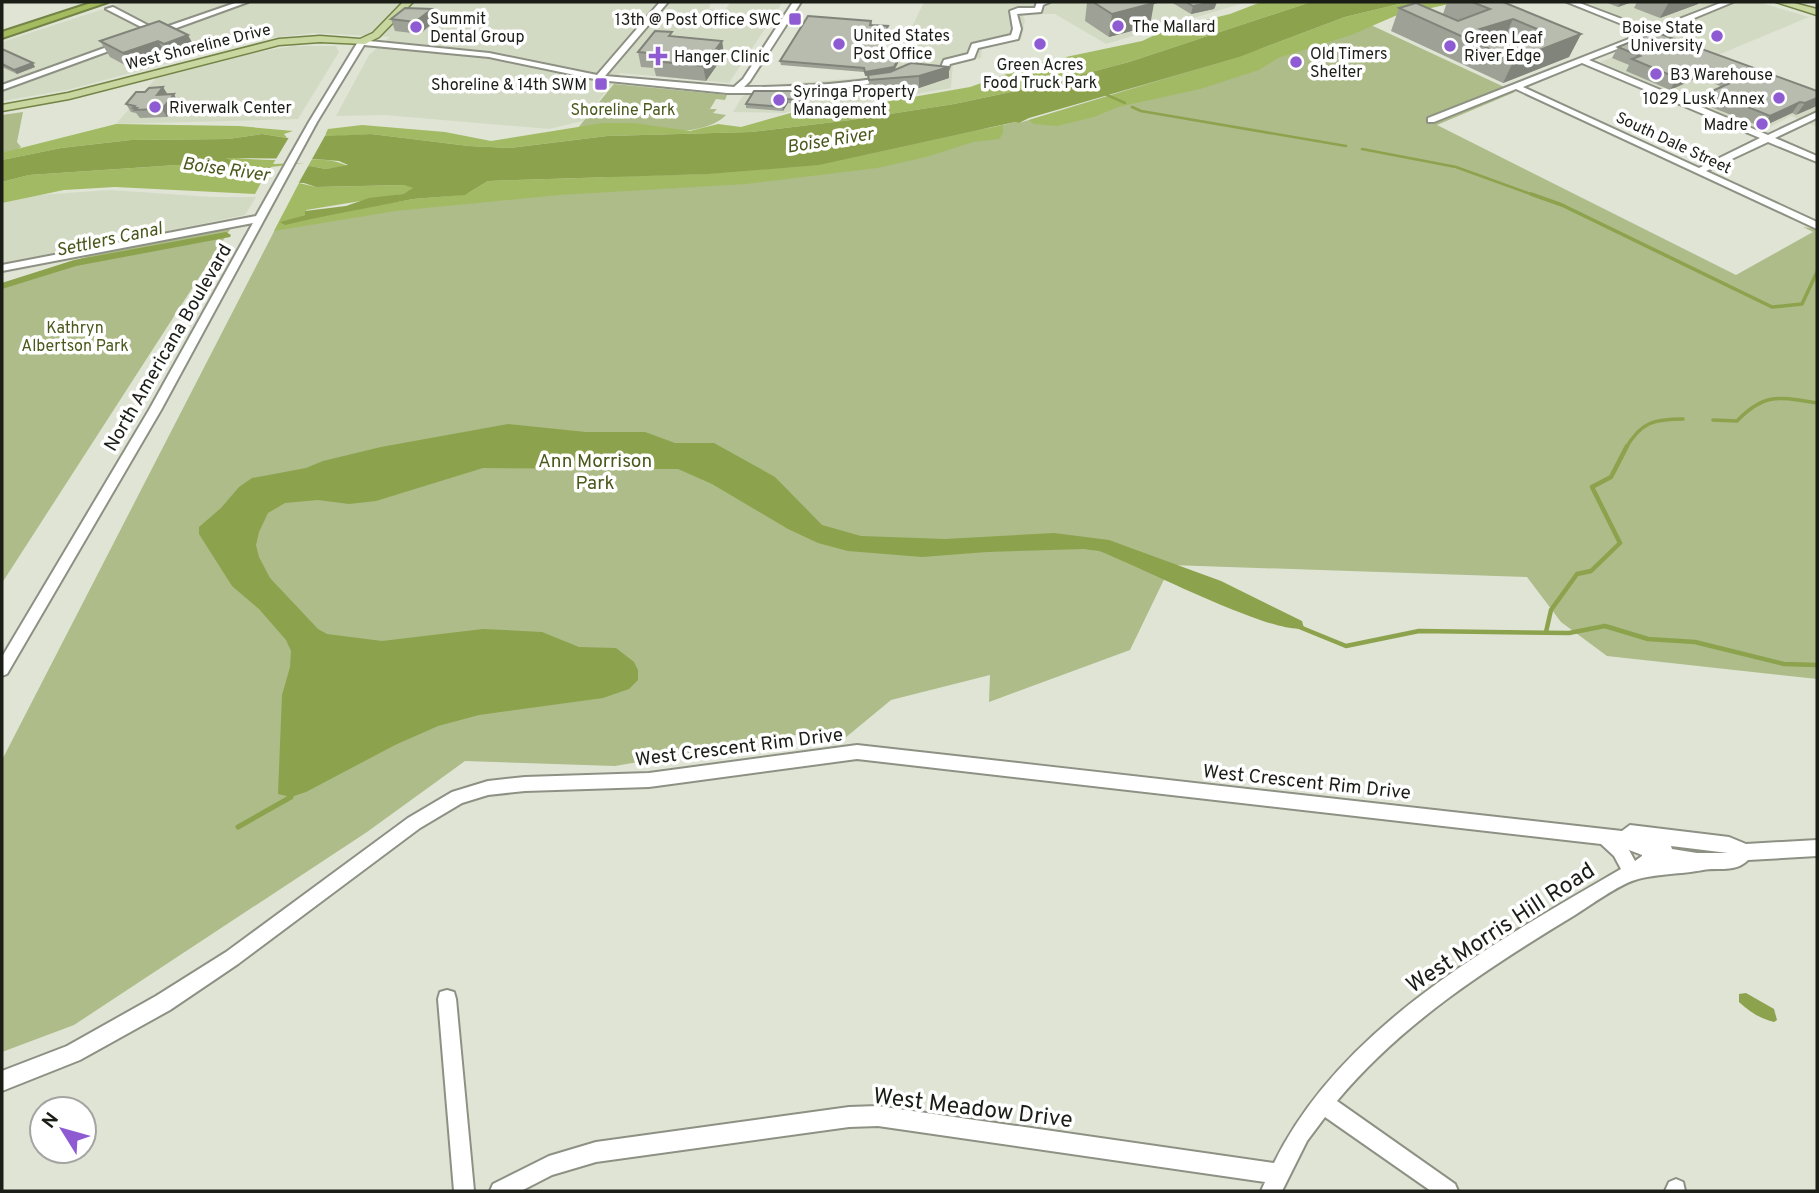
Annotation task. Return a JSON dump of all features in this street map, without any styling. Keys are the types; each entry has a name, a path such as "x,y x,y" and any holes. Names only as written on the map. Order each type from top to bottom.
{"highway":[{"path":"2,28 82,2"},
{"path":"2,35 106,6"}],"main road":[{"path":"362,42 376,35 403,2"},
{"path":"1782,2 1817,12"},
{"name":"West Shoreline Drive","path":"2,108 69,96 232,51 279,42 320,39 362,42"}],"street":[{"path":"145,37 244,2"},
{"path":"600,78 664,2"},
{"path":"737,89 746,81 797,2"},
{"path":"1571,2 1662,37"},
{"path":"1431,120 1730,2"},
{"path":"917,69 939,71 944,69 947,62 971,56 975,46 1014,37 1017,29 1013,13 1017,10 1038,10 1041,3"},
{"path":"106,6 157,33"},
{"path":"2,88 132,41"},
{"name":"West Shoreline Drive","path":"362,42 489,55 600,78 727,90 783,90 893,79"},
{"name":"North Americana Boulevard","path":"2,670 155,410 310,128 362,42"},
{"path":"1584,61 1817,159"},
{"name":"South Dale Street","path":"1517,87 1817,226"},
{"path":"1699,171 1817,115"},
{"path":"2,268 262,218"},
{"name":"West Crescent Rim Drive","path":"2,1080 73,1053 163,1003 232,958 414,823 458,797 488,788 649,780 857,752 1604,836 1626,839 1633,845 1660,853 1710,863 1736,859 1745,852"},
{"name":"West Crescent Rim Drive","path":"1626,839 1630,833 1729,845 1745,852 1817,848"},
{"path":"1604,836 1620,850 1632,872"},
{"name":"West Morris Hill Road","path":"1275,1183 1299,1136 1323,1103 1372,1048 1434,996 1660,853 1692,841"},
{"name":"West Morris Hill Road","path":"1632,872 1710,863"},
{"path":"447,999 464,1191"},
{"path":"1323,1103 1448,1191"},
{"name":"West Meadow Drive","path":"501,1191 550,1166 596,1152 849,1116 878,1116 1275,1183"}],"shaded area":[{"path":"125,2 711,2 709,9 724,11 731,2 782,3 729,83 620,73 583,121 549,129 385,115 336,116 369,55 390,37 314,33 254,40 67,90 2,101 2,42"},
{"path":"924,2 1247,2 1106,44 1055,14 1022,14 1025,20 1021,40 982,47 981,58 953,64 951,88 873,101 814,105 784,113 733,112 742,97 757,86 888,76"},
{"path":"1261,2 1311,2 1129,62 1034,87 954,104 851,120 751,132 607,136 510,148 469,146 371,134 324,137 328,129 362,125 445,132 491,141 603,123 634,123 690,131 718,124 741,127 805,109 873,104 970,87 1042,62 1142,41 1168,29 1230,14"},
{"path":"1407,2 1458,2 1395,16 1351,35 1278,58 1259,70 1200,89 1118,107 1094,117 1057,126 1034,124 1029,120 1239,57 1345,17"},
{"name":"Boise State University","path":"1584,2 1758,2 1809,17 1718,55"},
{"path":"1656,40 1817,105 1817,127 1791,116 1762,131 1600,62"},
{"path":"293,46 336,46 339,52 298,119 116,124 156,78 228,57"},
{"path":"116,124 239,126 293,131 284,134 287,138 262,134 228,139 131,140 61,148 2,160 2,153 5,152"},
{"path":"1003,125 1003,133 999,139 973,142 926,157 877,168 746,184 559,195 395,211 274,231 299,183 316,187 405,185 414,188 403,194 306,210 305,219 413,199 465,195 488,181 708,174 819,165"},
{"path":"223,157 321,160 348,166 326,169 310,166 263,172"},
{"path":"177,165 262,181 255,194 115,187 64,190 2,203 2,182 29,175"},
{"path":"110,190 212,197 256,197 245,215 2,265 2,203 36,195"}],"green space":[{"name":"Ann Morrison Park","path":"1358,19 1515,92 1437,125 1736,275 1813,232 1803,227 1817,229 1817,679 1607,656 1561,622 1527,577 1171,565 1130,650 989,702 990,675 891,700 845,738 795,735 615,766 465,761 367,832 74,1025 2,1052 2,760 282,216 618,176 709,174 1019,123"},
{"name":"Shoreline Park","path":"614,84 727,95 725,100 716,99 710,109 717,109 713,113 726,115 714,123 678,132 577,129"},
{"path":"23,112 17,142 21,147 2,160 2,115"},
{"name":"Kathryn Albertson Park","path":"231,228 2,583 2,283 89,256"}],"water":[{"name":"Boise River","path":"1311,2 1407,2 1345,17 1239,57 1019,123 819,165 709,174 488,181 465,195 413,199 305,220 305,211 403,194 413,188 404,185 316,187 304,183 258,181 177,165 29,175 2,182 2,160 61,148 131,140 228,139 262,134 287,138 371,134 469,146 510,148 607,136 751,132 954,104 1034,87 1129,62","holes":["226,158 339,161 348,165 326,169 310,166 263,172"]},
{"path":"508,424 586,432 645,432 675,443 714,443 775,477 822,525 861,536 945,539 1054,533 1109,540 1221,581 1302,621 1304,628 1289,628 1265,622 1099,551 1084,549 987,552 922,557 848,551 818,543 788,529 712,484 678,469 483,468 376,501 349,504 318,500 285,503 268,513 256,545 259,557 270,578 318,629 327,634 382,641 483,629 542,632 579,647 616,648 634,662 638,670 638,680 629,689 603,698 479,715 438,726 395,745 306,792 291,797 278,794 282,695 290,667 291,651 286,640 259,609 232,586 199,534 199,527 221,508 239,487 252,478 306,468 323,461 381,447"},
{"path":"1746,993 1774,1009 1777,1020 1774,1022 1764,1019 1743,1006 1739,1002 1739,994"}],"pier":[{"path":"291,134 326,134 297,186 261,185 271,167 304,163 273,164"}],"building":[{"path":"1093,2 1152,2 1154,3 1112,14"},
{"path":"1186,2 1214,2 1193,6"},
{"path":"1472,2 1503,2 1581,34 1514,60 1399,8 1416,3 1458,21 1490,9","holes":["1513,19 1542,31 1509,43 1480,29"]},
{"path":"405,8 432,9 415,22 391,19"},
{"name":"United States Post Office","path":"808,16 871,21 870,25 888,26 885,32 888,32 876,57 898,59 894,67 865,72 864,68 780,61"},
{"path":"159,21 188,35 164,44 158,41 123,53 100,41"},
{"path":"655,31 672,32 669,36 722,41 703,66 653,61 659,54 638,52"},
{"path":"1655,32 1817,91 1817,98 1805,103 1800,102 1770,116 1710,92 1739,79 1706,66 1677,78 1632,59 1640,56 1618,47"},
{"path":"2,49 33,63 14,70 2,64"},
{"path":"911,63 949,67 919,76 869,80 868,75 890,72"},
{"path":"163,87 157,95 174,94 162,109 135,110 135,106 126,104 136,92"},
{"name":"Syringa Property Management","path":"754,91 809,91 803,101 788,99 783,107 746,104"}],"waterway":[{"path":"1107,95 1125,103"},
{"path":"1132,107 1141,111 1346,146"},
{"path":"1362,149 1456,167 1536,196"},
{"path":"1531,194 1562,205 1772,307 1802,304 1817,272"},
{"name":"Settlers Canal","path":"285,222 321,214"},
{"name":"Settlers Canal","path":"2,286 74,263 226,235"},
{"path":"1713,420 1737,421 1756,405 1774,399 1817,403"},
{"path":"1626,448 1643,427 1656,421 1683,419"},
{"path":"1546,632 1551,610 1577,574 1591,571 1620,543 1592,487 1611,477 1627,446"},
{"path":"1297,626 1346,646 1419,631 1569,633 1605,626 1648,639 1695,642 1784,664 1817,665"},
{"path":"238,827 291,797 291,794"}],"place":[{"name":"13th @ Post Office SWC","path":"795,19"},
{"name":"The Mallard","path":"1118,26"},
{"name":"Summit Dental Group","path":"416,27"},
{"name":"Boise State University","path":"1717,36"},
{"name":"United States Post Office","path":"839,44"},
{"name":"Green Acres Food Truck Park","path":"1040,44"},
{"name":"Green Leaf River Edge","path":"1450,46"},
{"name":"Hanger Clinic","path":"658,56"},
{"name":"Old Timers Shelter","path":"1296,62"},
{"name":"B3 Warehouse","path":"1656,74"},
{"name":"Shoreline & 14th SWM","path":"601,84"},
{"name":"1029 Lusk Annex","path":"1779,98"},
{"name":"Syringa Property Management","path":"779,100"},
{"name":"Riverwalk Center","path":"155,107"},
{"name":"Madre","path":"1762,124"}]}
